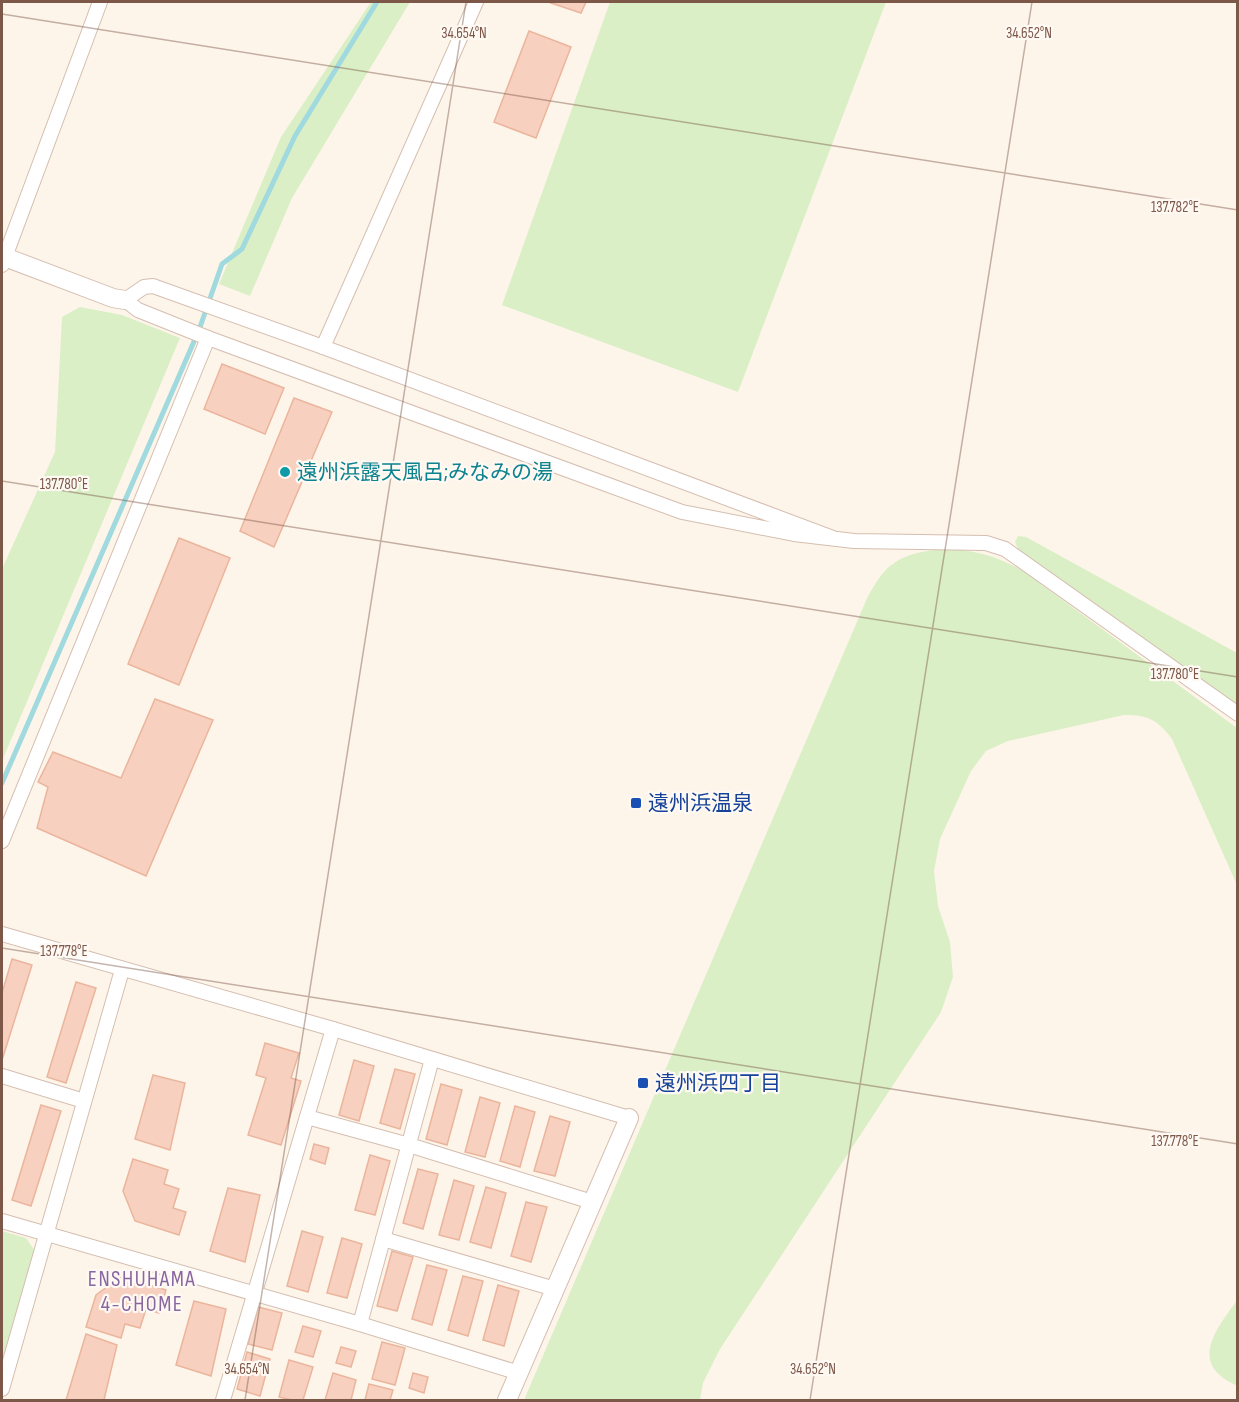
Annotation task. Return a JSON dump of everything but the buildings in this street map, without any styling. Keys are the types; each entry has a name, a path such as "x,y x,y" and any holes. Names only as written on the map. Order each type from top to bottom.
{"street":[{"path":"100,2 2,259 113,298 125,300 138,310 208,338 682,512 794,534 854,541 986,543 1005,549 1238,714"},
{"path":"323,347 476,2"},
{"path":"125,300 144,287 153,286 323,347 833,538"},
{"path":"2,841 208,338"},
{"path":"2,934 333,1029 629,1118 507,1401"},
{"path":"2,1389 122,970"},
{"path":"228,1399 254,1294 333,1029"},
{"path":"360,1324 432,1059"},
{"path":"2,1076 84,1101"},
{"path":"307,1117 409,1145 592,1202"},
{"path":"2,1221 46,1236 360,1324 519,1373"},
{"path":"383,1239 555,1289"}],"green space":[{"path":"371,2 410,2 292,198 250,296 219,284 281,137"},
{"path":"610,2 886,2 738,392 502,305"},
{"path":"80,307 122,315 180,338 2,761 2,569 55,452 62,317"},
{"path":"1018,536 1026,537 1237,653 1237,705 1018,549 1015,542"},
{"path":"950,549 988,556 1023,571 1237,728 1237,885 1172,739 1162,727 1152,720 1140,716 1124,715 1008,741 986,751 971,771 940,839 934,871 938,906 950,942 953,977 941,1012 720,1349 703,1383 700,1400 524,1400 868,596 882,574 898,561 914,554"},
{"path":"2,1231 26,1238 35,1251 2,1361"},
{"path":"1237,1300 1237,1386 1221,1376 1213,1367 1210,1347 1219,1327"}],"waterway":[{"path":"2,783 199,330 222,264 242,249 295,136 377,2"}],"place":[{"name":"遠州浜露天風呂;みなみの湯","path":"285,472"},
{"name":"遠州浜温泉","path":"636,803"},
{"name":"遠州浜四丁目","path":"643,1083"}],"district":[{"name":"ENSHUHAMA 4-CHOME","path":"142,1290"}]}
